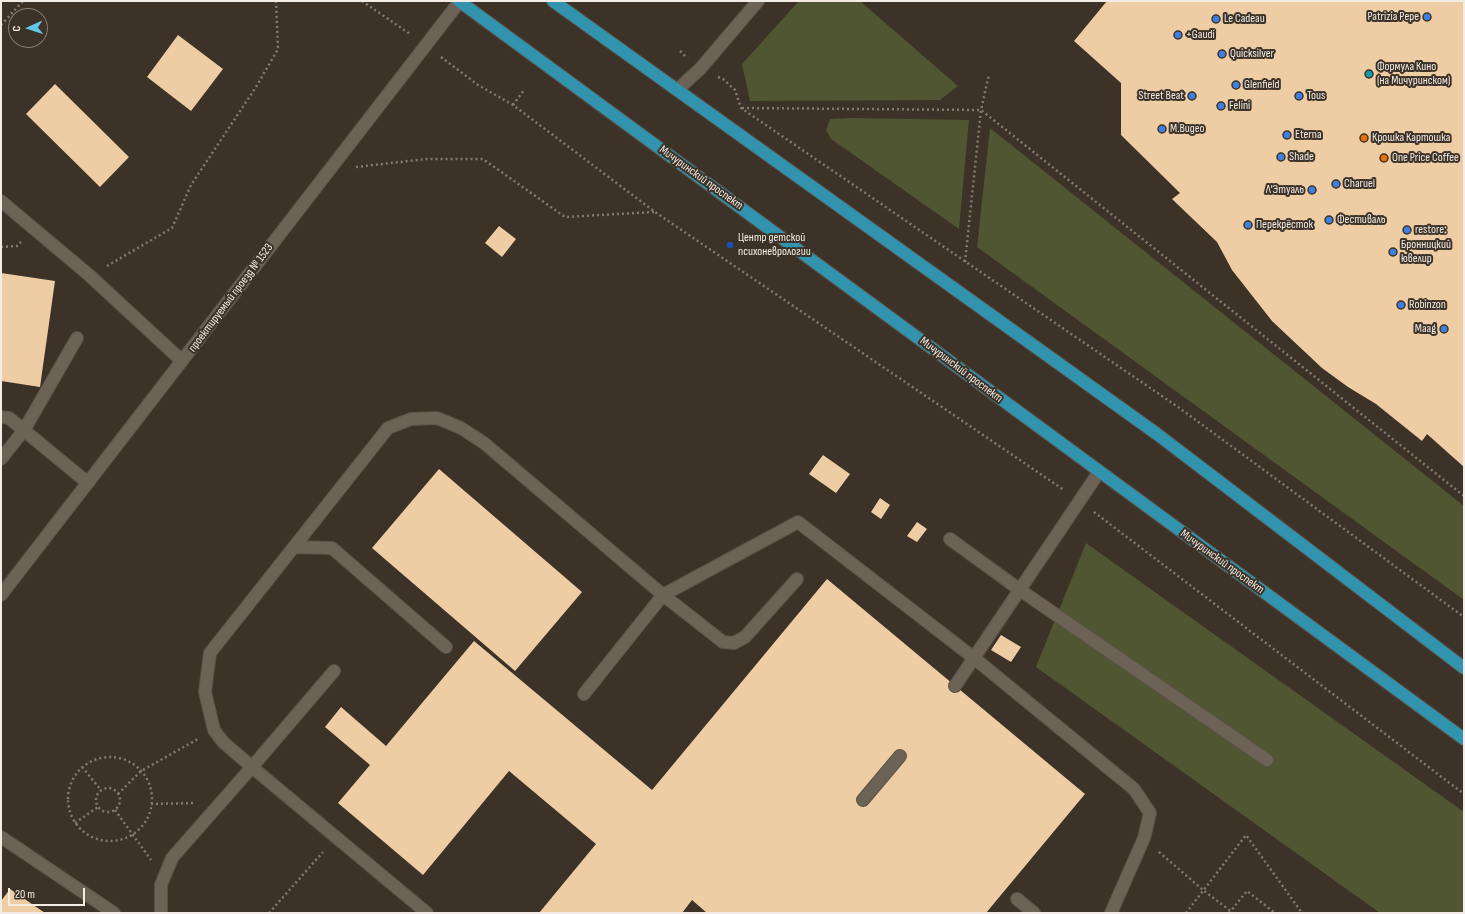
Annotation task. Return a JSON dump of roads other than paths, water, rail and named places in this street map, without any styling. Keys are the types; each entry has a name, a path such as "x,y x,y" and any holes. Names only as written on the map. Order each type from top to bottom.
{"main road":[{"name":"Мичуринский проспект","path":"459,1 1464,739"},
{"path":"553,1 1157,434 1464,668"}],"street":[{"name":"проектируемый проезд № 1523","path":"1,595 459,1"},
{"path":"677,90 700,69 758,1"},
{"path":"1,201 89,275 182,361"},
{"path":"1,459 24,430 77,338"},
{"path":"1,417 9,418 88,483"},
{"path":"426,913 223,742 214,730 205,692 210,653 388,428 411,419 437,418 461,428 484,443 663,595 723,642 734,643 745,637 797,579"},
{"path":"955,686 1099,472"},
{"path":"584,694 663,595 798,522 974,658 1134,789 1150,813 1144,838 1111,913"},
{"path":"950,539 1020,590 1267,760"},
{"path":"294,547 332,548 446,646"},
{"path":"161,913 161,885 172,858 334,671"},
{"path":"863,800 900,756"},
{"path":"1,837 114,913"},
{"path":"1017,900 1034,913"}],"place":[{"name":"Patrizia Pepe","path":"1427,17"},
{"name":"Le Cadeau","path":"1216,19"},
{"name":"+Gaudi","path":"1178,35"},
{"name":"Quicksilver","path":"1222,54"},
{"name":"Формула Кино (на Мичуринском)","path":"1369,74"},
{"name":"Glenfield","path":"1236,85"},
{"name":"Street Beat","path":"1192,96"},
{"name":"Tous","path":"1299,96"},
{"name":"Felini","path":"1221,106"},
{"name":"М.Видео","path":"1162,129"},
{"name":"Eterna","path":"1287,135"},
{"name":"Крошка Картошка","path":"1364,138"},
{"name":"Shade","path":"1281,157"},
{"name":"One Price Coffee","path":"1384,158"},
{"name":"Charuel","path":"1336,184"},
{"name":"Л'Этуаль","path":"1312,190"},
{"name":"Фестиваль","path":"1329,220"},
{"name":"Перекрёсток","path":"1248,225"},
{"name":"restore:","path":"1407,230"},
{"name":"Центр детской психоневрологии","path":"730,245"},
{"name":"Бронницкий ювелир","path":"1393,252"},
{"name":"Robinzon","path":"1401,305"},
{"name":"Maag","path":"1444,329"}]}
